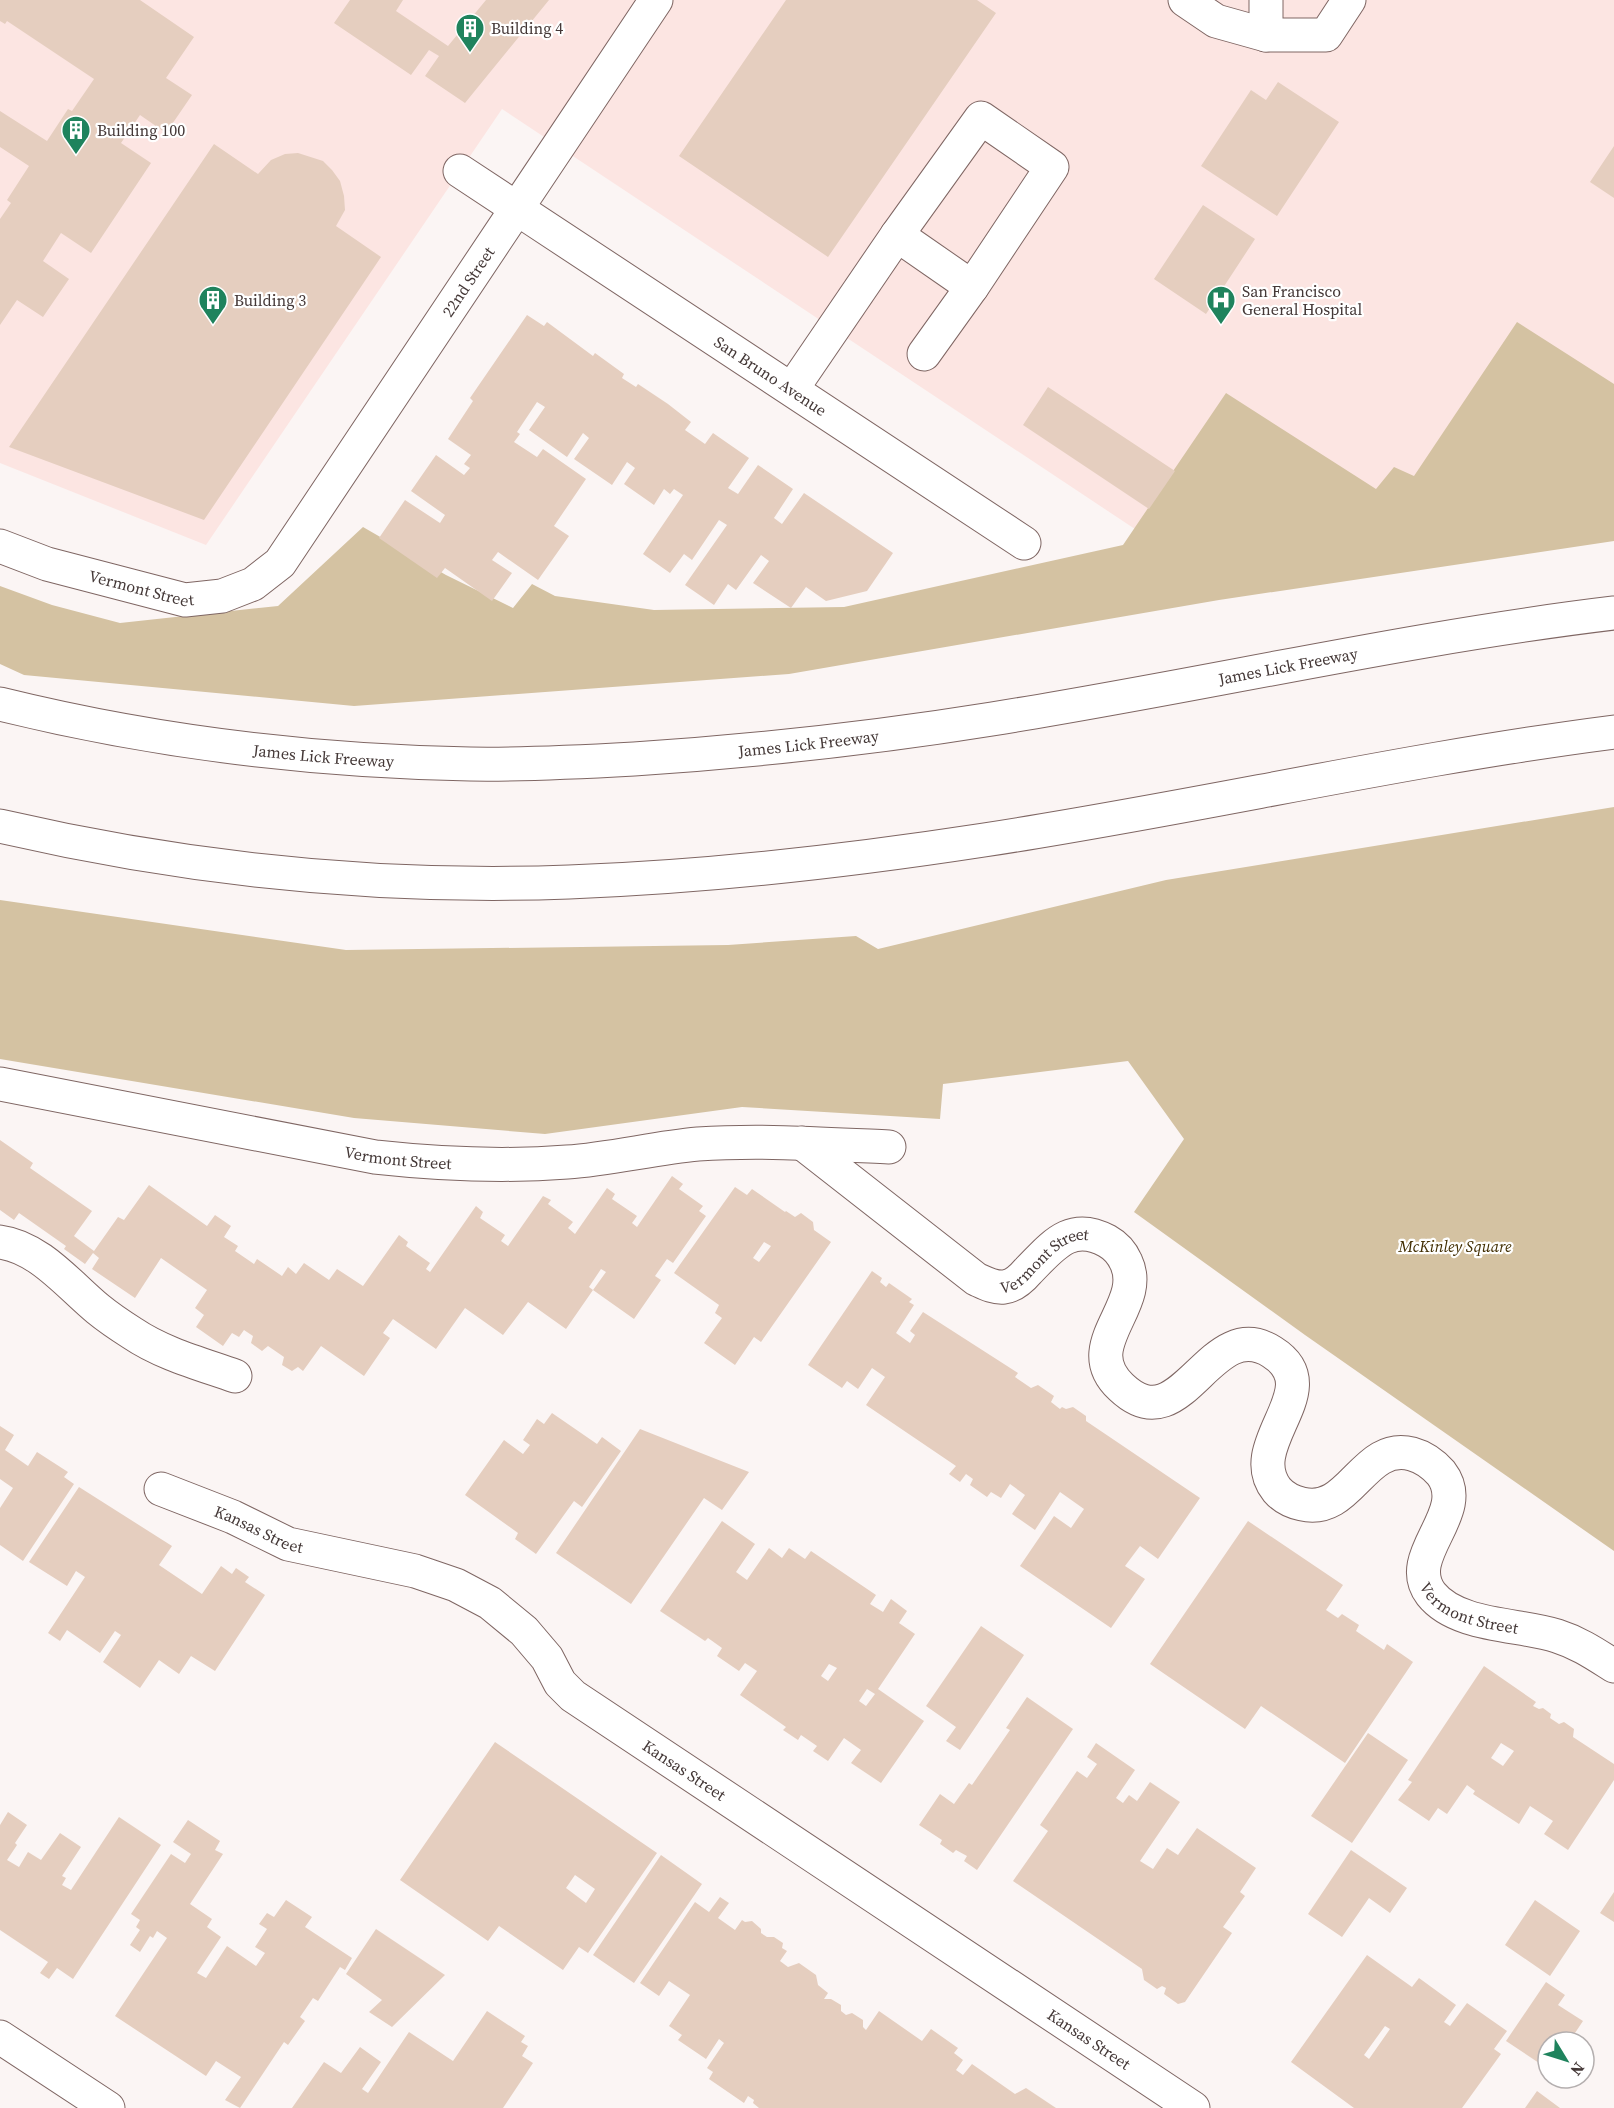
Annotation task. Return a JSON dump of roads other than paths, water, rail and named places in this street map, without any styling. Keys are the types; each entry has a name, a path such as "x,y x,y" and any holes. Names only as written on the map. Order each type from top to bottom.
{"main road":[{"name":"22nd Street","path":"280,563 656,0"},
{"path":"1185,0 1216,21 1266,35 1326,35 1349,0"},
{"path":"1266,0 1266,35"},
{"path":"792,389 897,235 981,118 1052,167 924,354"},
{"name":"San Bruno Avenue","path":"460,171 1024,543"},
{"path":"897,235 972,287"},
{"name":"Vermont Street","path":"0,546 47,564 185,600 222,596 253,584 280,563"},
{"name":"James Lick Freeway","path":"0,705 63,720 158,737 271,753 376,761 475,764 590,761 762,749 886,735 1108,699 1501,628 1614,613"},
{"path":"0,826 151,856 255,870 357,879 463,883 567,882 783,866 987,840 1500,749 1614,732"},
{"name":"Vermont Street","path":"0,1084 375,1157 437,1164 507,1166 568,1162 697,1144 802,1143 889,1147"},
{"name":"Vermont Street","path":"802,1143 976,1279 992,1286 1001,1288 1016,1282 1058,1242 1069,1236 1092,1235 1111,1243 1124,1257 1131,1279 1129,1290 1104,1354 1106,1366 1120,1387 1140,1400 1163,1400 1186,1388 1220,1355 1239,1344 1259,1345 1280,1357 1287,1366 1293,1387 1269,1450 1267,1471 1278,1492 1289,1500 1311,1506 1334,1500 1375,1461 1386,1454 1399,1452 1427,1461 1444,1477 1450,1498 1448,1509 1424,1563 1426,1586 1431,1594 1448,1608 1469,1618 1535,1630 1573,1641 1614,1666"},
{"path":"0,1242 10,1243 40,1258 100,1311 135,1335 175,1355 235,1376"},
{"name":"Kansas Street","path":"160,1489 233,1517 288,1544 415,1571 456,1585 490,1603 524,1631 547,1658 560,1683 573,1696 1193,2108"},
{"path":"0,2037 108,2108"}],"place":[{"name":"Building 4","path":"470,54"},
{"name":"Building 100","path":"76,156"},
{"name":"Building 3","path":"213,326"},
{"name":"San Francisco General Hospital","path":"1221,326"}],"park label":[{"name":"McKinley Square","path":"1455,1246"}]}
